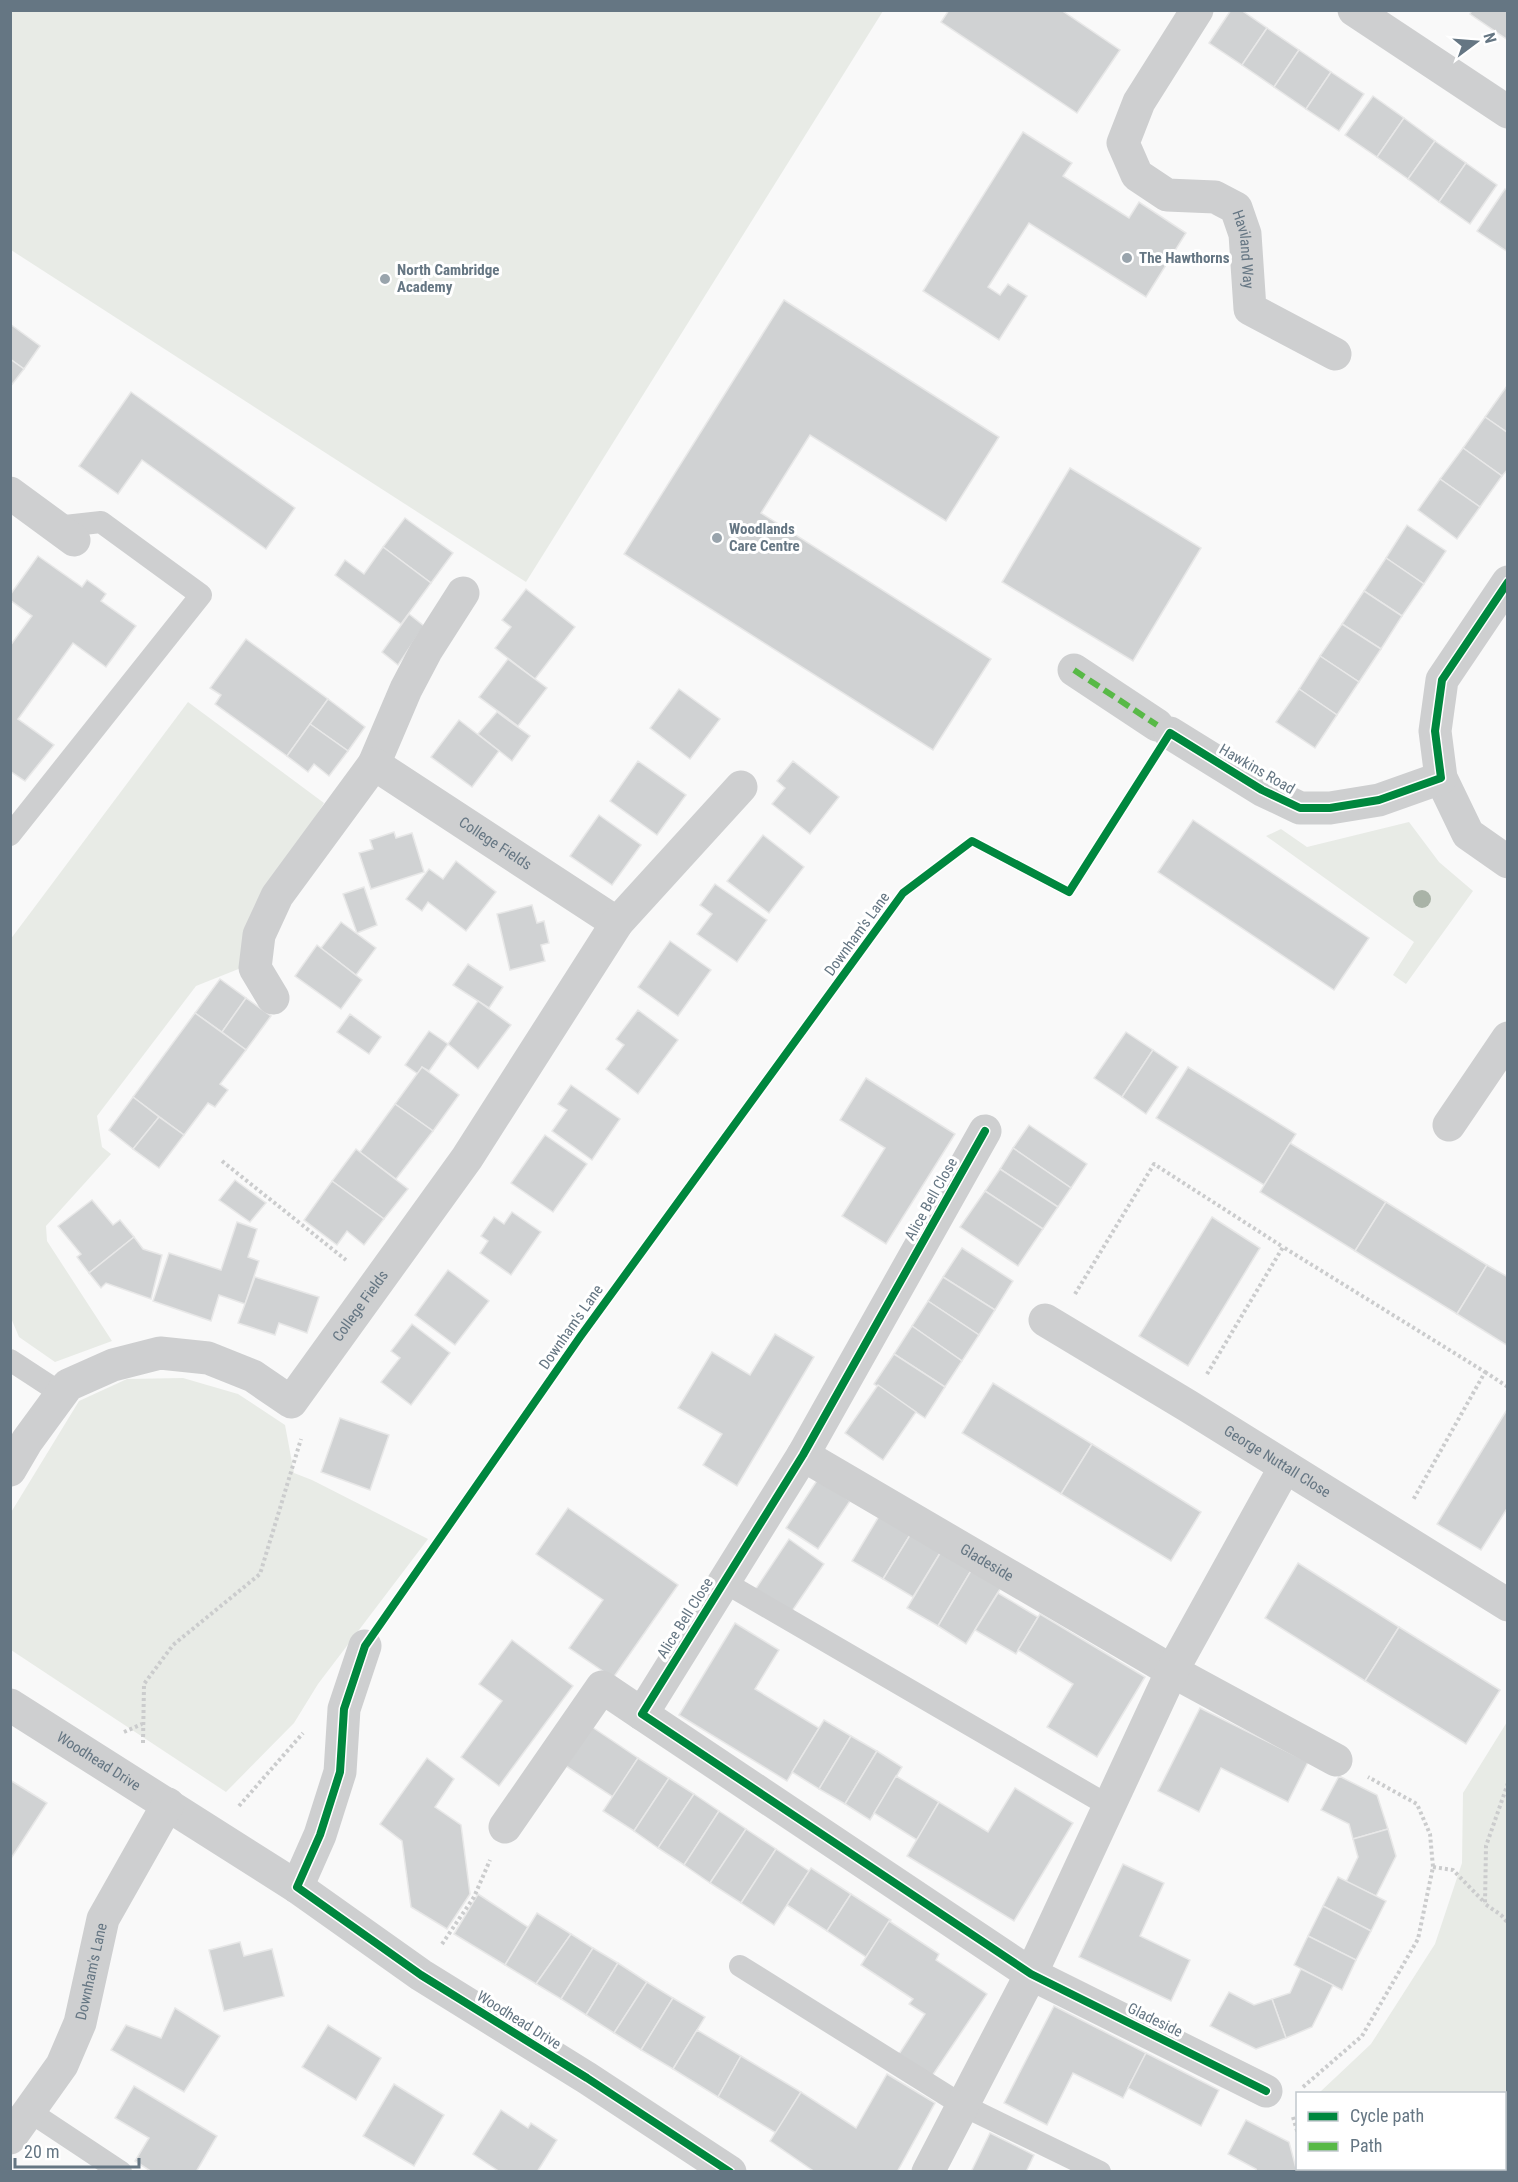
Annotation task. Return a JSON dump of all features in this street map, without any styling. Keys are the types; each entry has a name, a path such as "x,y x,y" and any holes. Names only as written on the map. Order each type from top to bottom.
{"street":[{"name":"Haviland Way","path":"1197,10 1139,102 1123,143 1137,175 1167,195 1215,197 1236,208 1245,234 1250,309 1335,354"},
{"path":"1354,10 1508,112"},
{"path":"10,493 65,534"},
{"path":"1508,582 1442,680 1436,731 1441,778 1468,834 1508,862"},
{"path":"273,998 255,968 259,934 278,896 374,764 426,651 463,592"},
{"name":"Hawkins Road","path":"1074,670 1262,790 1300,808 1330,808 1378,800 1441,778"},
{"name":"College Fields","path":"374,764 617,923"},
{"name":"College Fields","path":"291,1402 466,1158 617,923 741,787"},
{"path":"1449,1125 1508,1038"},
{"name":"Alice Bell Close","path":"642,1714 803,1455 985,1131"},
{"name":"George Nuttall Close","path":"1050,1323 1508,1605"},
{"path":"10,1470 27,1441 68,1385 113,1365 160,1353 208,1358 253,1376 291,1402"},
{"name":"Gladeside","path":"803,1455 1172,1671 1336,1760"},
{"path":"928,2172 1031,1974 1172,1671 1285,1467"},
{"path":"297,1887 320,1835 340,1772 344,1709 365,1646"},
{"path":"505,1827 602,1688 1031,1974"},
{"name":"Woodhead Drive","path":"10,1705 297,1887 421,1975 587,2078 730,2172"},
{"name":"Downham's Lane","path":"10,2138 62,2065 80,2023 102,1919 156,1796"},
{"name":"Gladeside","path":"1031,1974 1281,2092"}],"lane":[{"path":"10,835 201,595 101,522 65,534"},
{"path":"10,1360 62,1394"},
{"path":"724,1582 1109,1806"},
{"path":"740,1966 962,2105 1100,2172"},
{"path":"29,2111 121,2172"}],"path":[{"path":"222,1161 376,1285"},
{"path":"1050,1323 1154,1164 1508,1388"},
{"path":"1188,1406 1283,1247"},
{"path":"1394,1534 1485,1372"},
{"path":"156,1796 142,1724 144,1684 173,1645 260,1574 303,1432 291,1402"},
{"path":"215,1834 308,1726"},
{"path":"1281,2092 1362,2036 1418,1939 1433,1867 1430,1834 1417,1804 1336,1760"},
{"path":"1485,1904 1486,1846 1508,1783"},
{"path":"421,1975 474,1897 505,1827"},
{"path":"1433,1867 1453,1870 1485,1904 1508,1923"},
{"path":"1291,2112 1296,2128"}],"shaded area":[{"name":"North Cambridge Academy","path":"10,11 883,11 526,582 11,250"},
{"path":"188,702 324,803 269,891 246,966 196,986 97,1116 102,1147 111,1154 46,1226 47,1241 112,1341 55,1362 19,1337 11,1318 10,940"},
{"path":"1409,822 1439,862 1473,891 1406,984 1393,975 1414,942 1266,836 1281,829 1307,847"},
{"path":"183,1378 238,1394 285,1425 294,1473 428,1539 318,1684 294,1723 226,1792 11,1650 10,1514 79,1401 127,1379"},
{"path":"1507,1722 1507,2171 1316,2171 1506,2170 1506,2092 1320,2092 1371,2044 1435,1944 1462,1863 1463,1793"}],"building":[{"path":"949,10 1061,10 1120,50 1077,113 941,22"},
{"path":"1231,10 1241,10 1267,28 1242,65 1209,43"},
{"path":"1472,10 1508,10 1508,40 1470,14"},
{"path":"1267,28 1299,50 1274,87 1242,65"},
{"path":"1299,50 1331,72 1306,109 1274,87"},
{"path":"1331,72 1364,94 1339,131 1306,109"},
{"path":"1373,96 1404,118 1377,157 1345,135"},
{"path":"1404,118 1435,141 1408,179 1377,157"},
{"name":"The Hawthorns","path":"1023,132 1072,163 1063,176 1129,218 1139,202 1186,233 1146,297 1029,223 988,287 1000,295 1008,284 1027,296 999,340 923,291"},
{"path":"1435,141 1466,163 1439,202 1408,179"},
{"path":"1466,163 1497,185 1470,224 1439,202"},
{"path":"1505,189 1508,191 1508,252 1477,231"},
{"name":"Woodlands Care Centre","path":"784,300 999,437 946,521 810,435 761,513 991,659 933,750 624,554"},
{"path":"10,324 40,346 24,369 10,359"},
{"path":"10,359 24,369 10,387"},
{"path":"1508,386 1508,433 1485,417"},
{"path":"131,392 295,508 266,549 142,460 118,494 79,466"},
{"path":"1485,417 1508,433 1508,469 1502,476 1463,448"},
{"path":"1463,448 1502,476 1480,507 1440,479"},
{"path":"1070,468 1201,548 1133,661 1002,582"},
{"path":"1440,479 1480,507 1457,539 1418,510"},
{"path":"405,518 453,553 431,583 383,547"},
{"path":"1407,525 1446,551 1424,584 1386,558"},
{"path":"383,547 431,583 401,624 335,575 345,560 364,574"},
{"path":"38,556 82,587 87,580 97,587 106,594 101,601 136,626 106,667 73,643 18,719 54,745 25,781 10,771 10,646 32,616 10,600 10,595"},
{"path":"1386,558 1424,584 1402,616 1364,591"},
{"path":"526,589 575,627 535,679 495,648 511,627 502,620"},
{"path":"1364,591 1402,616 1381,649 1342,624"},
{"path":"409,614 424,626 398,665 382,652"},
{"path":"1342,624 1381,649 1359,682 1320,656"},
{"path":"246,639 328,699 287,756 215,704 221,695 210,688"},
{"path":"1320,656 1359,682 1337,715 1299,689"},
{"path":"508,659 547,688 518,726 479,697"},
{"path":"679,689 720,719 690,759 650,728"},
{"path":"1299,689 1337,715 1315,748 1276,722"},
{"path":"328,699 365,727 348,751 310,724"},
{"path":"497,712 530,736 512,761 478,734"},
{"path":"459,720 499,751 472,787 431,757"},
{"path":"310,724 348,751 329,776 314,764 308,772 287,756"},
{"path":"638,761 686,795 657,835 610,801"},
{"path":"793,761 839,797 810,834 772,804 785,788 777,781"},
{"path":"599,815 641,845 612,885 570,856"},
{"path":"1193,820 1369,938 1334,990 1158,872"},
{"path":"394,832 396,838 412,833 424,872 371,889 359,853 373,849 370,840"},
{"path":"763,835 804,867 769,913 727,881"},
{"path":"456,861 496,892 466,931 428,902 422,911 406,899 429,869 443,879"},
{"path":"715,884 767,920 737,962 697,934 712,914 700,905"},
{"path":"364,887 377,925 357,933 343,894"},
{"path":"532,905 537,923 544,921 549,943 541,945 545,961 510,970 497,914"},
{"path":"341,922 376,948 356,975 321,948"},
{"path":"670,941 711,970 678,1016 638,987"},
{"path":"317,945 362,980 341,1009 295,976"},
{"path":"468,964 503,987 489,1008 453,985"},
{"path":"220,979 246,998 222,1032 195,1013"},
{"path":"246,998 271,1016 246,1050 222,1032"},
{"path":"478,1001 511,1025 478,1069 448,1044"},
{"path":"638,1010 678,1040 638,1094 606,1069 624,1045 616,1039"},
{"path":"195,1013 246,1050 220,1084 228,1090 215,1107 208,1103 184,1135 133,1097"},
{"path":"350,1014 381,1037 369,1054 337,1032"},
{"path":"429,1031 448,1044 429,1071 422,1067 418,1074 405,1065"},
{"path":"1126,1032 1153,1050 1122,1097 1094,1078"},
{"path":"1153,1050 1178,1067 1146,1114 1122,1097"},
{"path":"422,1067 459,1095 433,1131 395,1104"},
{"path":"1188,1067 1296,1134 1264,1185 1156,1118"},
{"path":"866,1078 955,1134 886,1244 842,1216 885,1148 840,1120"},
{"path":"571,1085 620,1119 592,1160 552,1131 567,1110 558,1104"},
{"path":"133,1097 159,1117 133,1149 109,1130"},
{"path":"395,1104 433,1131 396,1179 360,1152"},
{"path":"159,1117 184,1135 159,1168 133,1149"},
{"path":"1029,1125 1087,1164 1071,1188 1013,1148"},
{"path":"545,1135 587,1164 553,1212 511,1183"},
{"path":"1290,1143 1386,1202 1355,1251 1260,1192"},
{"path":"1013,1148 1071,1188 1058,1207 1000,1169"},
{"path":"356,1149 408,1189 384,1219 332,1181"},
{"path":"1000,1169 1058,1207 1043,1229 985,1191"},
{"path":"235,1180 266,1203 250,1222 219,1200"},
{"path":"332,1181 384,1219 364,1245 347,1231 337,1245 304,1220"},
{"path":"985,1191 1043,1229 1018,1266 960,1227"},
{"path":"92,1200 113,1225 120,1220 134,1237 89,1273 77,1257 81,1254 58,1226"},
{"path":"1386,1202 1487,1265 1457,1314 1355,1251"},
{"path":"512,1212 541,1232 511,1275 480,1253 488,1241 481,1236 494,1217 504,1224"},
{"path":"1212,1217 1260,1248 1188,1366 1139,1336"},
{"path":"237,1222 257,1229 248,1257 259,1261 245,1304 219,1295 211,1321 153,1301 169,1253 221,1270"},
{"path":"134,1237 143,1249 162,1255 151,1299 106,1283 101,1288 89,1273"},
{"path":"962,1248 1013,1281 995,1310 943,1277"},
{"path":"1487,1265 1508,1277 1508,1346 1457,1314"},
{"path":"448,1270 489,1301 455,1345 415,1315"},
{"path":"255,1277 319,1297 307,1333 279,1323 275,1335 238,1323"},
{"path":"943,1277 995,1310 979,1335 928,1301"},
{"path":"928,1301 979,1335 962,1361 912,1326"},
{"path":"412,1324 450,1353 411,1405 381,1382 400,1358 391,1351"},
{"path":"912,1326 962,1361 945,1387 894,1354"},
{"path":"775,1334 814,1357 737,1486 703,1465 722,1434 678,1408 712,1352 750,1375"},
{"path":"894,1354 945,1387 925,1418 874,1384"},
{"path":"993,1383 1092,1444 1061,1494 962,1433"},
{"path":"878,1385 916,1412 883,1460 845,1433"},
{"path":"1508,1408 1508,1507 1481,1550 1437,1524"},
{"path":"340,1418 389,1435 370,1490 321,1472"},
{"path":"1092,1444 1201,1512 1171,1561 1061,1494"},
{"path":"818,1479 850,1501 818,1549 786,1528"},
{"path":"568,1508 678,1585 613,1678 569,1648 603,1600 536,1554"},
{"path":"884,1508 915,1527 883,1579 852,1561"},
{"path":"915,1527 945,1545 913,1597 883,1579"},
{"path":"789,1539 824,1564 788,1617 753,1593"},
{"path":"945,1545 975,1564 938,1626 907,1608"},
{"path":"1298,1563 1399,1627 1365,1681 1265,1618"},
{"path":"975,1564 1005,1581 966,1644 938,1626"},
{"path":"998,1593 1038,1617 1016,1654 975,1630"},
{"path":"1040,1614 1145,1677 1097,1757 1047,1727 1073,1684 1018,1650"},
{"path":"735,1623 779,1650 755,1689 819,1728 787,1781 679,1715"},
{"path":"1399,1627 1500,1690 1466,1744 1365,1681"},
{"path":"512,1640 573,1686 499,1786 461,1757 502,1701 479,1684"},
{"path":"1200,1708 1308,1762 1288,1802 1221,1768 1199,1812 1158,1791"},
{"path":"824,1720 851,1736 819,1789 792,1772"},
{"path":"592,1727 638,1758 613,1797 566,1766"},
{"path":"851,1736 877,1751 845,1804 819,1789"},
{"path":"877,1751 902,1767 870,1820 845,1804"},
{"path":"427,1758 454,1779 435,1807 461,1825 470,1894 447,1929 411,1907 402,1841 380,1824"},
{"path":"638,1758 669,1778 634,1831 603,1811"},
{"path":"896,1776 939,1802 917,1840 874,1813"},
{"path":"1339,1776 1377,1795 1388,1829 1353,1839 1349,1824 1321,1810"},
{"path":"669,1778 694,1794 658,1848 634,1831"},
{"path":"10,1780 47,1803 10,1860"},
{"path":"1015,1788 1073,1823 1014,1921 907,1856 939,1802 988,1832"},
{"path":"694,1794 719,1811 684,1865 658,1848"},
{"path":"719,1811 746,1829 710,1883 684,1865"},
{"path":"746,1829 776,1849 741,1903 710,1883"},
{"path":"1388,1829 1396,1856 1376,1896 1346,1882 1358,1857 1353,1839"},
{"path":"776,1849 809,1871 774,1925 741,1903"},
{"path":"1123,1864 1164,1883 1140,1936 1190,1960 1171,2001 1079,1957"},
{"path":"811,1868 851,1894 827,1931 787,1905"},
{"path":"1338,1877 1386,1901 1371,1931 1323,1906"},
{"path":"478,1894 528,1927 505,1965 454,1934"},
{"path":"851,1894 891,1920 866,1957 827,1931"},
{"path":"1323,1906 1371,1931 1356,1960 1308,1936"},
{"path":"537,1913 571,1934 536,1984 505,1965"},
{"path":"889,1921 939,1954 936,1960 987,1994 932,2076 899,2054 925,2014 909,2004 913,1999 861,1965"},
{"path":"571,1934 593,1948 561,1999 536,1984"},
{"path":"1308,1936 1356,1960 1342,1990 1294,1965"},
{"path":"240,1942 244,1956 272,1949 284,1996 224,2011 209,1950"},
{"path":"593,1948 618,1963 586,2015 561,1999"},
{"path":"618,1963 647,1982 614,2033 586,2015"},
{"path":"1301,1969 1333,1985 1312,2027 1286,2038 1272,1999 1290,1993"},
{"path":"647,1982 673,1998 641,2050 614,2033"},
{"path":"1229,1992 1254,2005 1272,1999 1286,2038 1256,2049 1210,2026"},
{"path":"673,1998 705,2017 673,2069 641,2050"},
{"path":"1054,2006 1146,2053 1123,2098 1073,2073 1047,2125 1004,2103"},
{"path":"175,2008 220,2036 184,2092 111,2050 126,2025 161,2038"},
{"path":"328,2025 381,2058 356,2100 302,2067"},
{"path":"697,2030 741,2056 718,2097 673,2069"},
{"path":"1146,2053 1219,2090 1201,2126 1128,2088"},
{"path":"741,2056 801,2092 776,2133 718,2097"},
{"path":"887,2074 935,2103 897,2172 815,2172 770,2141 801,2092 856,2128"},
{"path":"394,2084 444,2115 414,2166 363,2136"},
{"path":"134,2086 217,2136 196,2172 152,2172 135,2161 149,2138 115,2118"},
{"path":"501,2110 528,2128 531,2123 557,2140 537,2172 500,2172 473,2154"},
{"path":"1246,2120 1289,2142 1297,2172 1257,2172 1256,2169 1228,2154"},
{"path":"990,2133 1034,2155 1026,2172 971,2172"}],"marked path":[{"path":"1074,670 1157,725"}],"cycle path":[{"path":"730,2172 587,2078 421,1975 297,1887 320,1835 340,1772 344,1709 365,1646 580,1337 903,893 972,841 1069,892 1170,733 1262,790 1300,808 1330,808 1379,800 1441,778 1435,731 1442,680 1508,582"},
{"path":"985,1131 803,1455 642,1714 1031,1974 1266,2091"}],"place":[{"name":"The Hawthorns","path":"1127,258"},
{"name":"North Cambridge Academy","path":"385,279"},
{"name":"Woodlands Care Centre","path":"717,538"}]}
